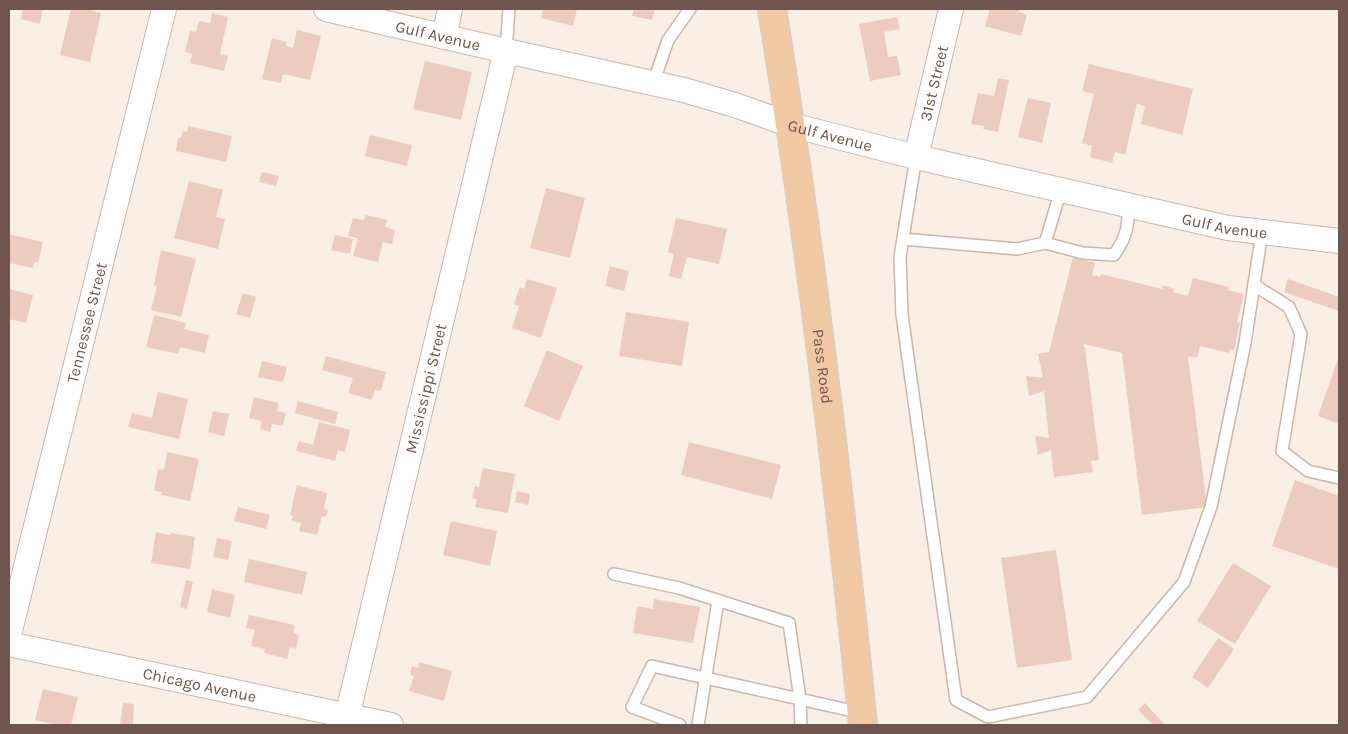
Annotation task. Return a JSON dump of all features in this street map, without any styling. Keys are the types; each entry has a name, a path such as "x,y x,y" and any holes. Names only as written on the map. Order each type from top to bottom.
{"main road":[{"name":"Pass Road","path":"772,9 791,125 843,530 862,719"}],"street":[{"name":"Tennessee Street","path":"9,636 164,9"},
{"name":"Gulf Avenue","path":"326,9 684,90 735,105 791,125 916,157 1228,228 1339,241"},
{"path":"444,37 450,9"},
{"name":"31st Street","path":"916,157 951,9"},
{"name":"Mississippi Street","path":"346,720 506,51"},
{"name":"Chicago Avenue","path":"9,644 346,720 391,725"}],"lane":[{"path":"506,51 509,9"},
{"path":"653,84 668,40 690,9"},
{"path":"916,157 900,257 902,314 956,700 988,717 1086,697 1184,582 1211,507 1245,343 1262,232"},
{"path":"1045,243 1061,190"},
{"path":"903,240 1017,249 1045,243 1083,253 1114,255 1121,245 1129,223 1128,205"},
{"path":"1254,285 1289,308 1301,334 1282,451 1308,471 1339,478"},
{"path":"614,574 679,588 788,623 800,699 801,725"},
{"path":"698,725 718,601"},
{"path":"680,725 632,707 652,666 800,699 862,719"}],"building":[{"path":"23,9 43,9 40,24 21,19"},
{"path":"71,9 85,9 101,13 90,62 60,55"},
{"path":"543,9 577,9 573,26 541,18"},
{"path":"634,9 655,9 652,20 632,16"},
{"path":"990,9 1017,9 1019,12 1027,15 1021,36 985,26"},
{"path":"212,13 228,17 220,54 228,56 224,71 190,63 192,54 185,52 190,31 196,32 199,21 210,23"},
{"path":"897,17 900,29 884,32 888,57 897,56 901,75 870,81 859,24"},
{"path":"297,30 321,36 310,80 283,74 281,83 262,79 272,38 287,42 286,46 293,48"},
{"path":"425,61 472,72 461,120 413,109"},
{"path":"1089,64 1193,89 1182,135 1141,124 1145,106 1137,104 1125,155 1115,152 1112,163 1090,157 1092,146 1082,143 1094,94 1082,91"},
{"path":"998,78 1009,80 998,132 983,129 984,126 971,124 978,93 994,96"},
{"path":"1028,98 1051,103 1042,143 1018,137"},
{"path":"188,126 232,136 226,162 176,151 178,138 181,138 183,131 187,132"},
{"path":"370,135 412,145 407,166 365,156"},
{"path":"262,172 279,176 276,186 259,182"},
{"path":"189,181 223,190 216,217 225,219 218,249 174,238"},
{"path":"546,188 585,198 570,258 530,248"},
{"path":"366,215 387,220 385,227 395,230 392,244 383,242 378,262 353,256 358,238 348,236 353,218 364,220"},
{"path":"676,218 727,229 719,264 687,257 681,279 669,276 674,254 668,252"},
{"path":"9,234 43,242 38,263 34,262 33,268 9,263"},
{"path":"335,235 353,239 350,254 331,250"},
{"path":"161,250 196,259 181,317 151,310 157,286 154,285"},
{"path":"1073,257 1095,263 1092,275 1100,277 1101,274 1162,289 1163,285 1174,289 1173,292 1188,296 1193,278 1229,287 1228,290 1244,294 1237,322 1240,323 1234,350 1230,349 1229,353 1200,346 1197,358 1188,356 1207,507 1142,515 1122,353 1084,344 1083,347 1085,347 1099,460 1091,461 1093,472 1054,477 1051,450 1038,455 1035,436 1049,438 1044,391 1029,396 1026,376 1043,378 1038,354 1049,352"},
{"path":"610,266 629,271 624,291 605,286"},
{"path":"527,279 557,288 541,338 512,328 519,306 514,304 520,287 524,289"},
{"path":"1288,279 1339,297 1339,311 1284,292"},
{"path":"9,289 33,295 26,323 9,319"},
{"path":"243,293 256,297 250,318 236,314"},
{"path":"626,312 689,322 682,366 619,356"},
{"path":"154,315 186,323 184,329 209,335 205,353 180,347 178,354 146,347"},
{"path":"547,350 583,366 559,421 524,406"},
{"path":"326,356 386,372 381,391 375,390 372,400 348,393 353,378 322,370"},
{"path":"1339,356 1339,424 1318,416"},
{"path":"262,361 287,367 283,382 258,377"},
{"path":"158,392 188,399 179,439 128,427 132,413 152,418"},
{"path":"254,397 279,403 277,411 286,413 283,426 272,424 270,432 260,429 262,421 249,418"},
{"path":"298,401 338,412 335,424 295,413"},
{"path":"213,411 229,414 224,436 208,432"},
{"path":"319,422 350,430 345,452 338,450 335,461 296,451 299,441 313,445"},
{"path":"689,442 781,465 772,499 681,475"},
{"path":"167,452 199,459 190,501 161,495 162,492 154,491 158,469 164,470"},
{"path":"483,468 515,474 508,513 475,507 477,499 472,498 475,486 479,487"},
{"path":"1295,480 1339,496 1339,569 1272,546"},
{"path":"297,485 327,493 324,509 328,510 326,517 322,516 317,535 299,531 301,523 292,521 293,516 290,515"},
{"path":"517,491 530,494 528,505 515,502"},
{"path":"238,507 270,515 266,529 234,521"},
{"path":"451,521 497,531 490,566 443,555"},
{"path":"156,532 195,537 190,569 151,563"},
{"path":"217,538 232,541 228,560 213,557"},
{"path":"1056,550 1072,660 1017,668 1001,558"},
{"path":"249,559 307,572 302,595 244,582"},
{"path":"1233,563 1271,586 1235,644 1197,621"},
{"path":"186,580 193,582 187,609 180,607"},
{"path":"212,589 235,595 230,618 207,612"},
{"path":"654,599 700,607 693,643 633,633 637,606 653,609"},
{"path":"249,615 295,625 293,633 299,635 296,649 290,647 287,659 264,653 265,649 251,646 255,630 246,628"},
{"path":"1218,638 1234,649 1208,688 1192,677"},
{"path":"419,662 452,671 444,701 409,691 414,676 410,675 412,666 418,668"},
{"path":"43,689 78,697 71,725 56,725 35,720"},
{"path":"123,703 134,704 133,725 120,725"},
{"path":"1145,703 1165,725 1153,725 1138,710"}]}
